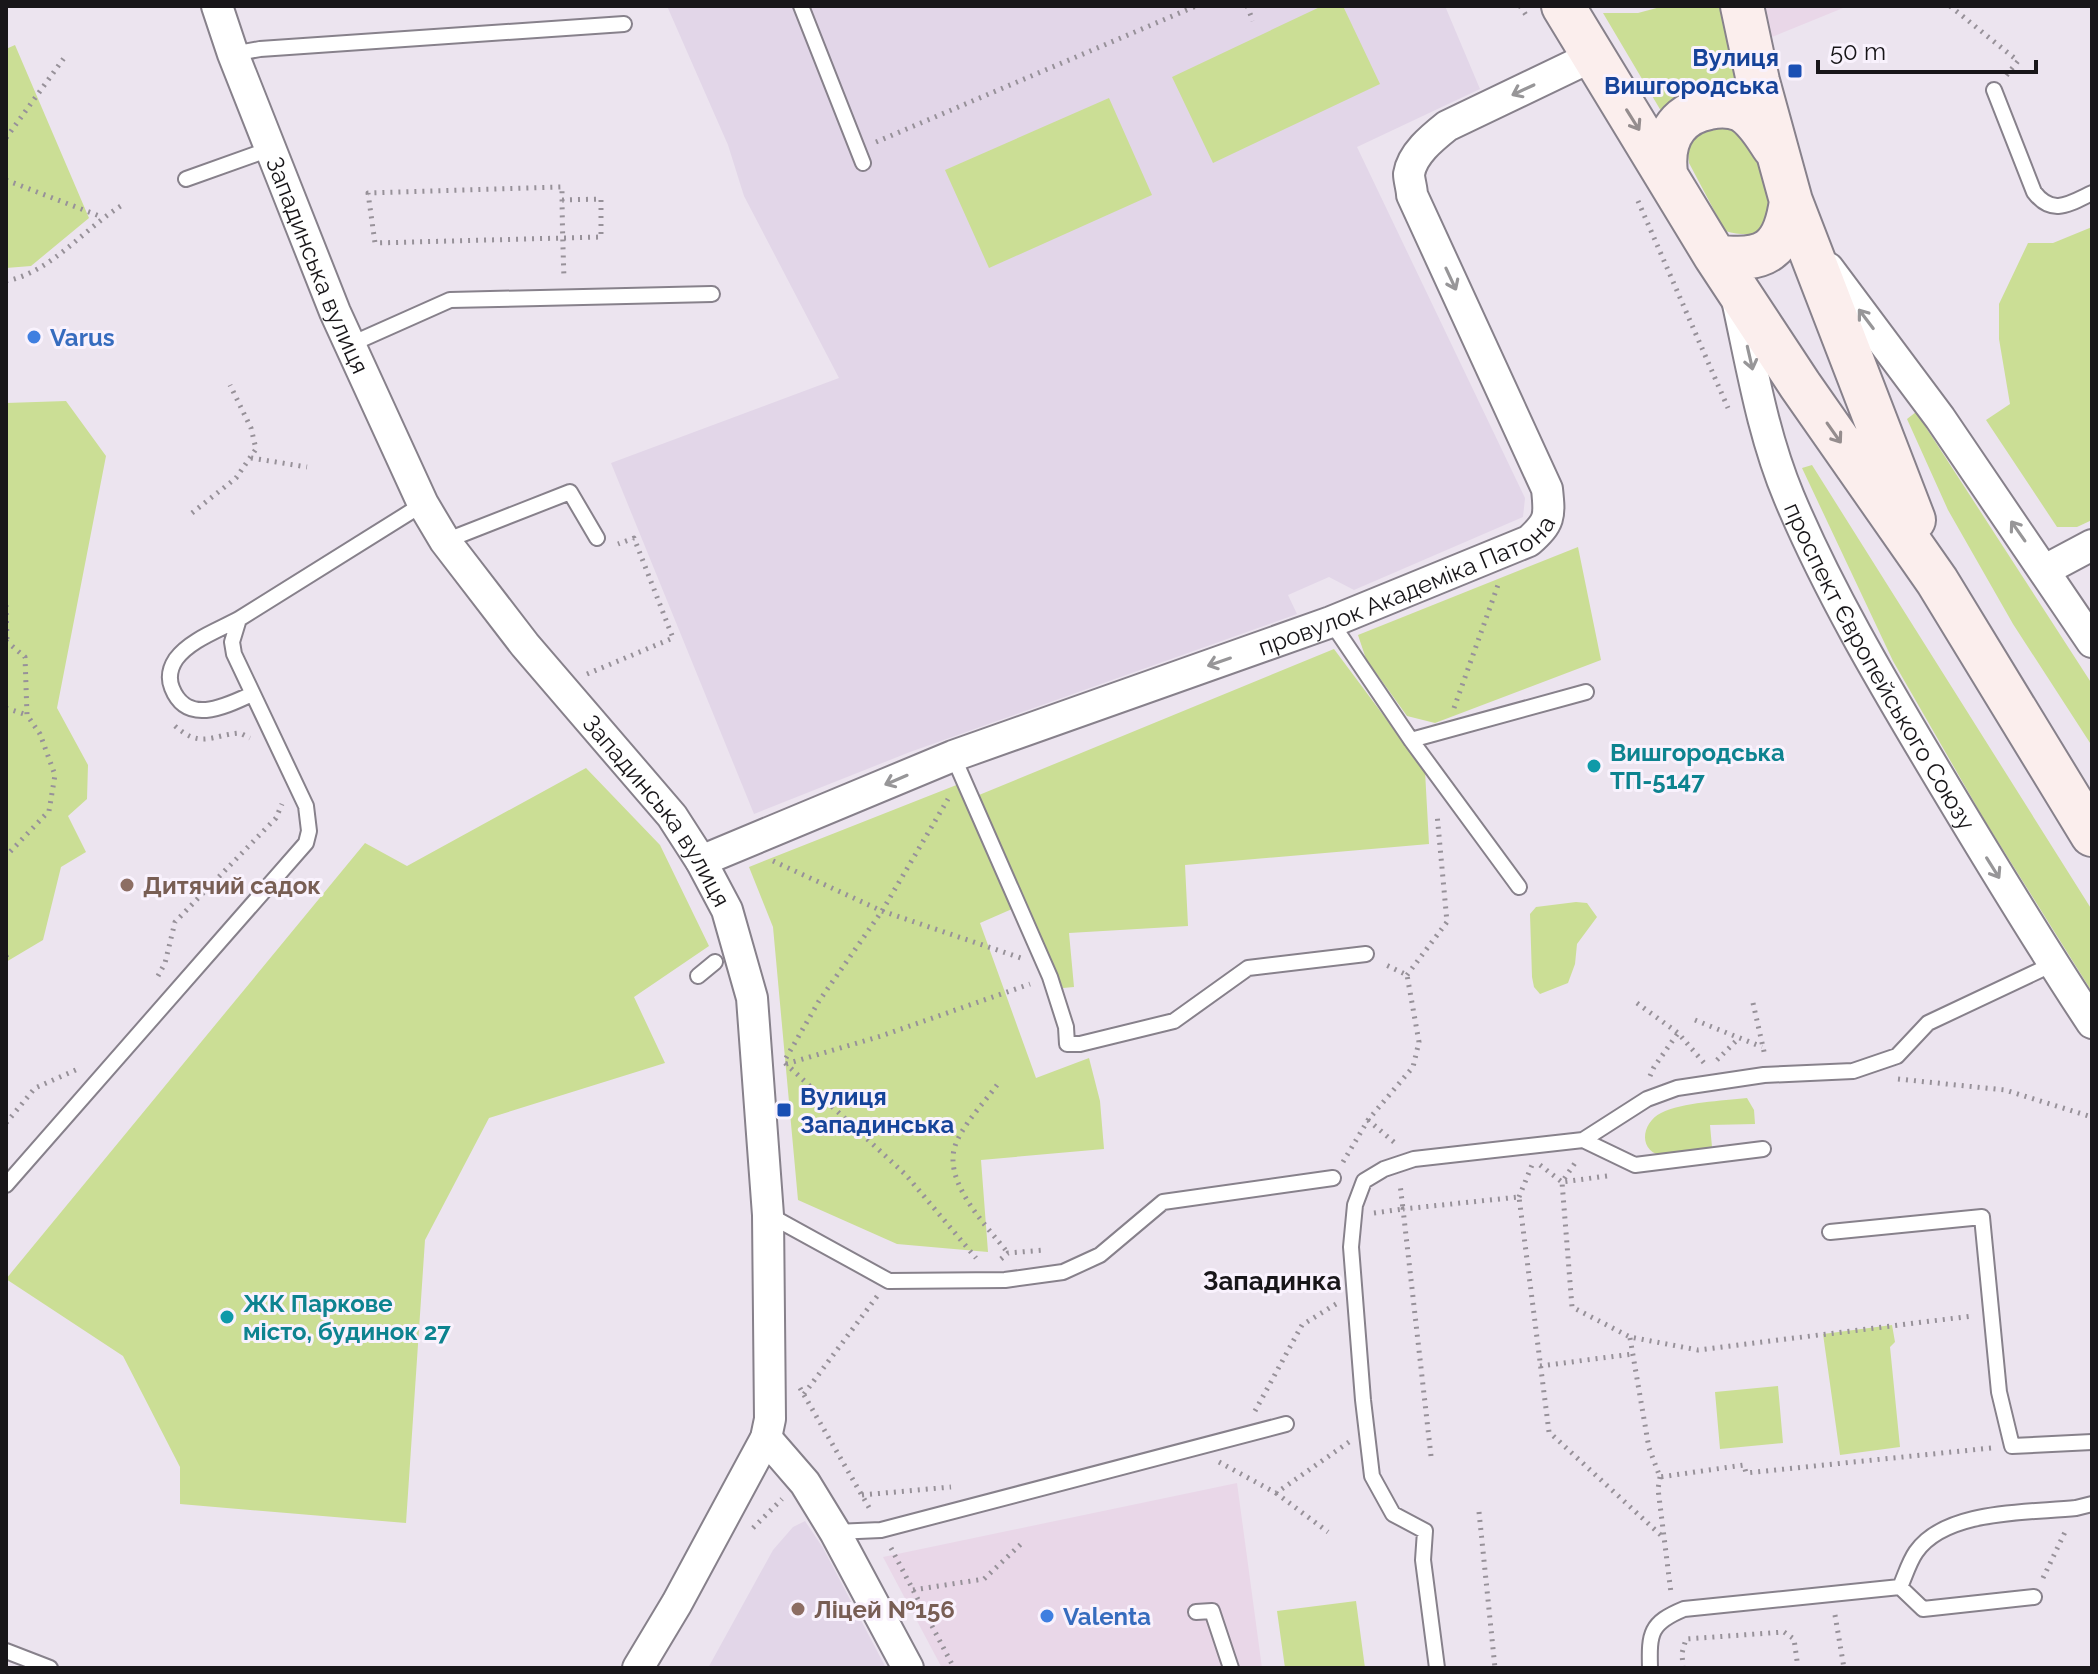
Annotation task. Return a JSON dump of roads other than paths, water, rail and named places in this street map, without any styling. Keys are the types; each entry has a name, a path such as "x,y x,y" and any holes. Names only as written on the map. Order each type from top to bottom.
{"main road":[{"name":"проспект Європейського Союзу","path":"1563,6 1724,269 1809,398 1937,581 2092,835"},
{"name":"проспект Європейського Союзу","path":"1743,7 1775,149 1798,219 1937,581"},
{"path":"1666,173 1664,156 1667,139 1677,123 1698,110 1721,106 1740,110 1756,123 1775,149"},
{"path":"1724,269 1739,260 1769,250 1780,241 1788,226 1798,219"}],"street":[{"name":"Западинська вулиця","path":"217,6 233,54 349,345 423,504 445,541 525,645 672,816 727,910 752,998 768,1215 770,1419 766,1438"},
{"name":"провулок Академіка Патона","path":"701,861 1331,622 1529,541 1545,527 1550,514 1547,489 1412,195 1409,175 1429,140 1447,126 1593,56"},
{"name":"проспект Європейського Союзу","path":"1798,219 1940,418 2092,642"},
{"name":"проспект Європейського Союзу","path":"1724,269 1768,439 1800,521 1874,667 2053,964 2092,1023"},
{"path":"2045,570 2092,545"},
{"path":"638,1668 677,1603 766,1438 805,1483 908,1668"}],"lane":[{"path":"801,6 860,156"},
{"path":"233,54 260,49 624,24"},
{"path":"1994,90 2034,192 2041,202 2050,207 2063,206 2092,193"},
{"path":"186,179 270,149"},
{"path":"349,345 450,300 712,294"},
{"path":"445,541 570,492 597,538"},
{"path":"252,694 217,709 202,711 187,707 177,698 170,685 170,669 187,648 423,504"},
{"path":"6,1185 306,843 309,831 306,806 234,654 232,642 239,619"},
{"path":"1331,622 1411,740 1519,887"},
{"path":"1411,740 1586,692"},
{"path":"958,766 1048,972 1066,1027 1067,1044 1080,1044 1174,1021 1248,968 1366,954"},
{"path":"698,976 715,962"},
{"path":"1437,1668 1423,1560 1425,1531 1393,1514 1372,1476 1351,1247 1355,1205 1364,1181 1414,1159 1583,1140 1647,1099 1677,1088 1764,1075 1853,1071 1897,1056 1928,1023 2053,964"},
{"path":"1583,1140 1635,1165 1763,1149"},
{"path":"768,1215 889,1281 1005,1280 1063,1272 1100,1255 1163,1202 1333,1178"},
{"path":"1830,1232 1982,1217 1999,1392 2012,1446 2092,1442"},
{"path":"835,1532 881,1530 1286,1424"},
{"path":"1900,1587 1916,1552 1931,1537 1950,1525 1978,1518 2092,1504"},
{"path":"1650,1668 1652,1633 1660,1620 1684,1609 1900,1587 1923,1609 2034,1597"},
{"path":"1196,1612 1212,1611 1231,1668"},
{"path":"6,1651 50,1668"}],"place":[{"name":"Вулиця Вишгородська","path":"1795,71"},
{"name":"Varus","path":"34,337"},
{"name":"Вишгородська ТП-5147","path":"1594,766"},
{"name":"Дитячий садок","path":"127,885"},
{"name":"Вулиця Западинська","path":"784,1110"},
{"name":"ЖК Паркове місто, будинок 27","path":"227,1317"},
{"name":"Ліцей №156","path":"798,1609"},
{"name":"Valenta","path":"1047,1616"}],"district":[{"name":"Западинка","path":"1272,1281"}]}
